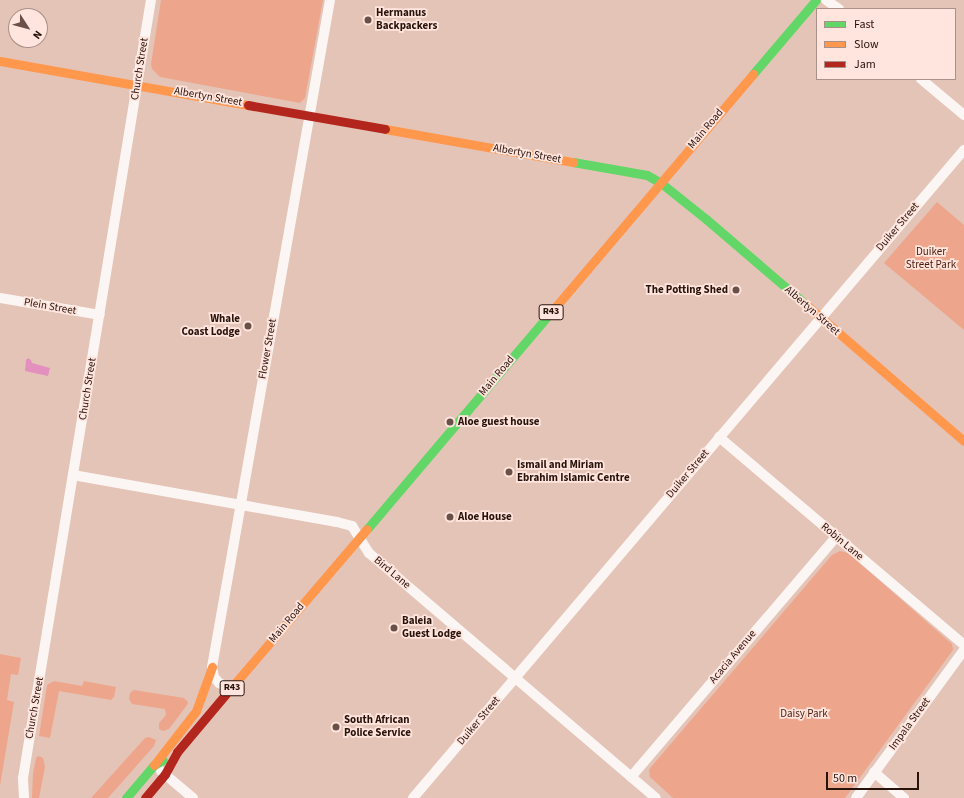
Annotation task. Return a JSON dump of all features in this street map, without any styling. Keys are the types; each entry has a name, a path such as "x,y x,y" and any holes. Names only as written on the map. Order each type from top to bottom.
{"main road":[{"name":"Main Road","path":"145,798 165,774 177,752 816,0"},
{"name":"Albertyn Street","path":"0,61 642,174 661,183 964,441"},
{"path":"154,765 196,711 212,667"},
{"name":"Main Road","path":"126,798 154,765 177,752"}],"street":[{"name":"Church Street","path":"17,798 23,778 151,0"},
{"name":"Flower Street","path":"212,667 330,0"},
{"path":"826,0 838,8"},
{"path":"922,80 964,115"},
{"name":"Duiker Street","path":"419,796 515,678 964,150"},
{"name":"Plein Street","path":"0,298 100,315"},
{"name":"Robin Lane","path":"719,437 964,646"},
{"name":"Bird Lane","path":"73,475 352,526 369,553 656,798"},
{"name":"Acacia Avenue","path":"631,777 836,537"},
{"name":"Impala Street","path":"856,798 964,650"},
{"path":"212,667 214,677 219,683 231,689"},
{"path":"154,765 193,798"},
{"path":"874,772 904,798"},
{"name":"Church Street","path":"23,778 24,798"}],"green space":[{"path":"161,0 323,0 305,98 300,103 160,77 152,69 151,64"},
{"name":"Duiker Street Park","path":"937,202 964,225 964,330 884,263"},
{"name":"Daisy Park","path":"840,551 848,553 952,644 953,650 845,798 673,798 650,777 649,770 651,767 832,555"},
{"path":"0,654 21,658 18,675 11,674 7,700 14,702 0,786"},
{"path":"54,681 82,686 84,681 116,687 114,697 111,700 59,691 50,738 39,736 47,685"},
{"path":"134,690 184,698 188,702 169,729 163,731 159,729 159,723 166,715 165,709 132,704 129,699 130,693"},
{"path":"149,737 156,740 154,746 108,798 91,798 145,738"},
{"path":"38,756 43,758 45,767 39,798 32,798 33,773 36,758"}],"shaded area":[{"path":"28,358 32,363 50,368 48,376 25,371 26,360"}],"traffic: fast":[{"path":"753,74 816,0"},
{"path":"573,162 647,175 661,183 706,219 804,303"},
{"path":"367,529 552,311"},
{"path":"126,798 154,765 163,760"}],"traffic: slow":[{"path":"0,61 248,105"},
{"path":"552,311 753,74"},
{"path":"385,129 573,162"},
{"path":"804,303 964,441"},
{"path":"225,695 367,529"},
{"path":"154,765 196,711 212,667"}],"traffic: jam":[{"path":"248,105 385,129"},
{"path":"145,798 165,774 177,752 225,695"}],"place":[{"name":"Hermanus Backpackers","path":"368,20"},
{"name":"The Potting Shed","path":"736,290"},
{"name":"Whale Coast Lodge","path":"248,326"},
{"name":"Aloe guest house","path":"450,422"},
{"name":"Ismail and Miriam Ebrahim Islamic Centre","path":"509,472"},
{"name":"Aloe House","path":"450,517"},
{"name":"Baleia Guest Lodge","path":"394,628"},
{"name":"South African Police Service","path":"336,727"}]}
